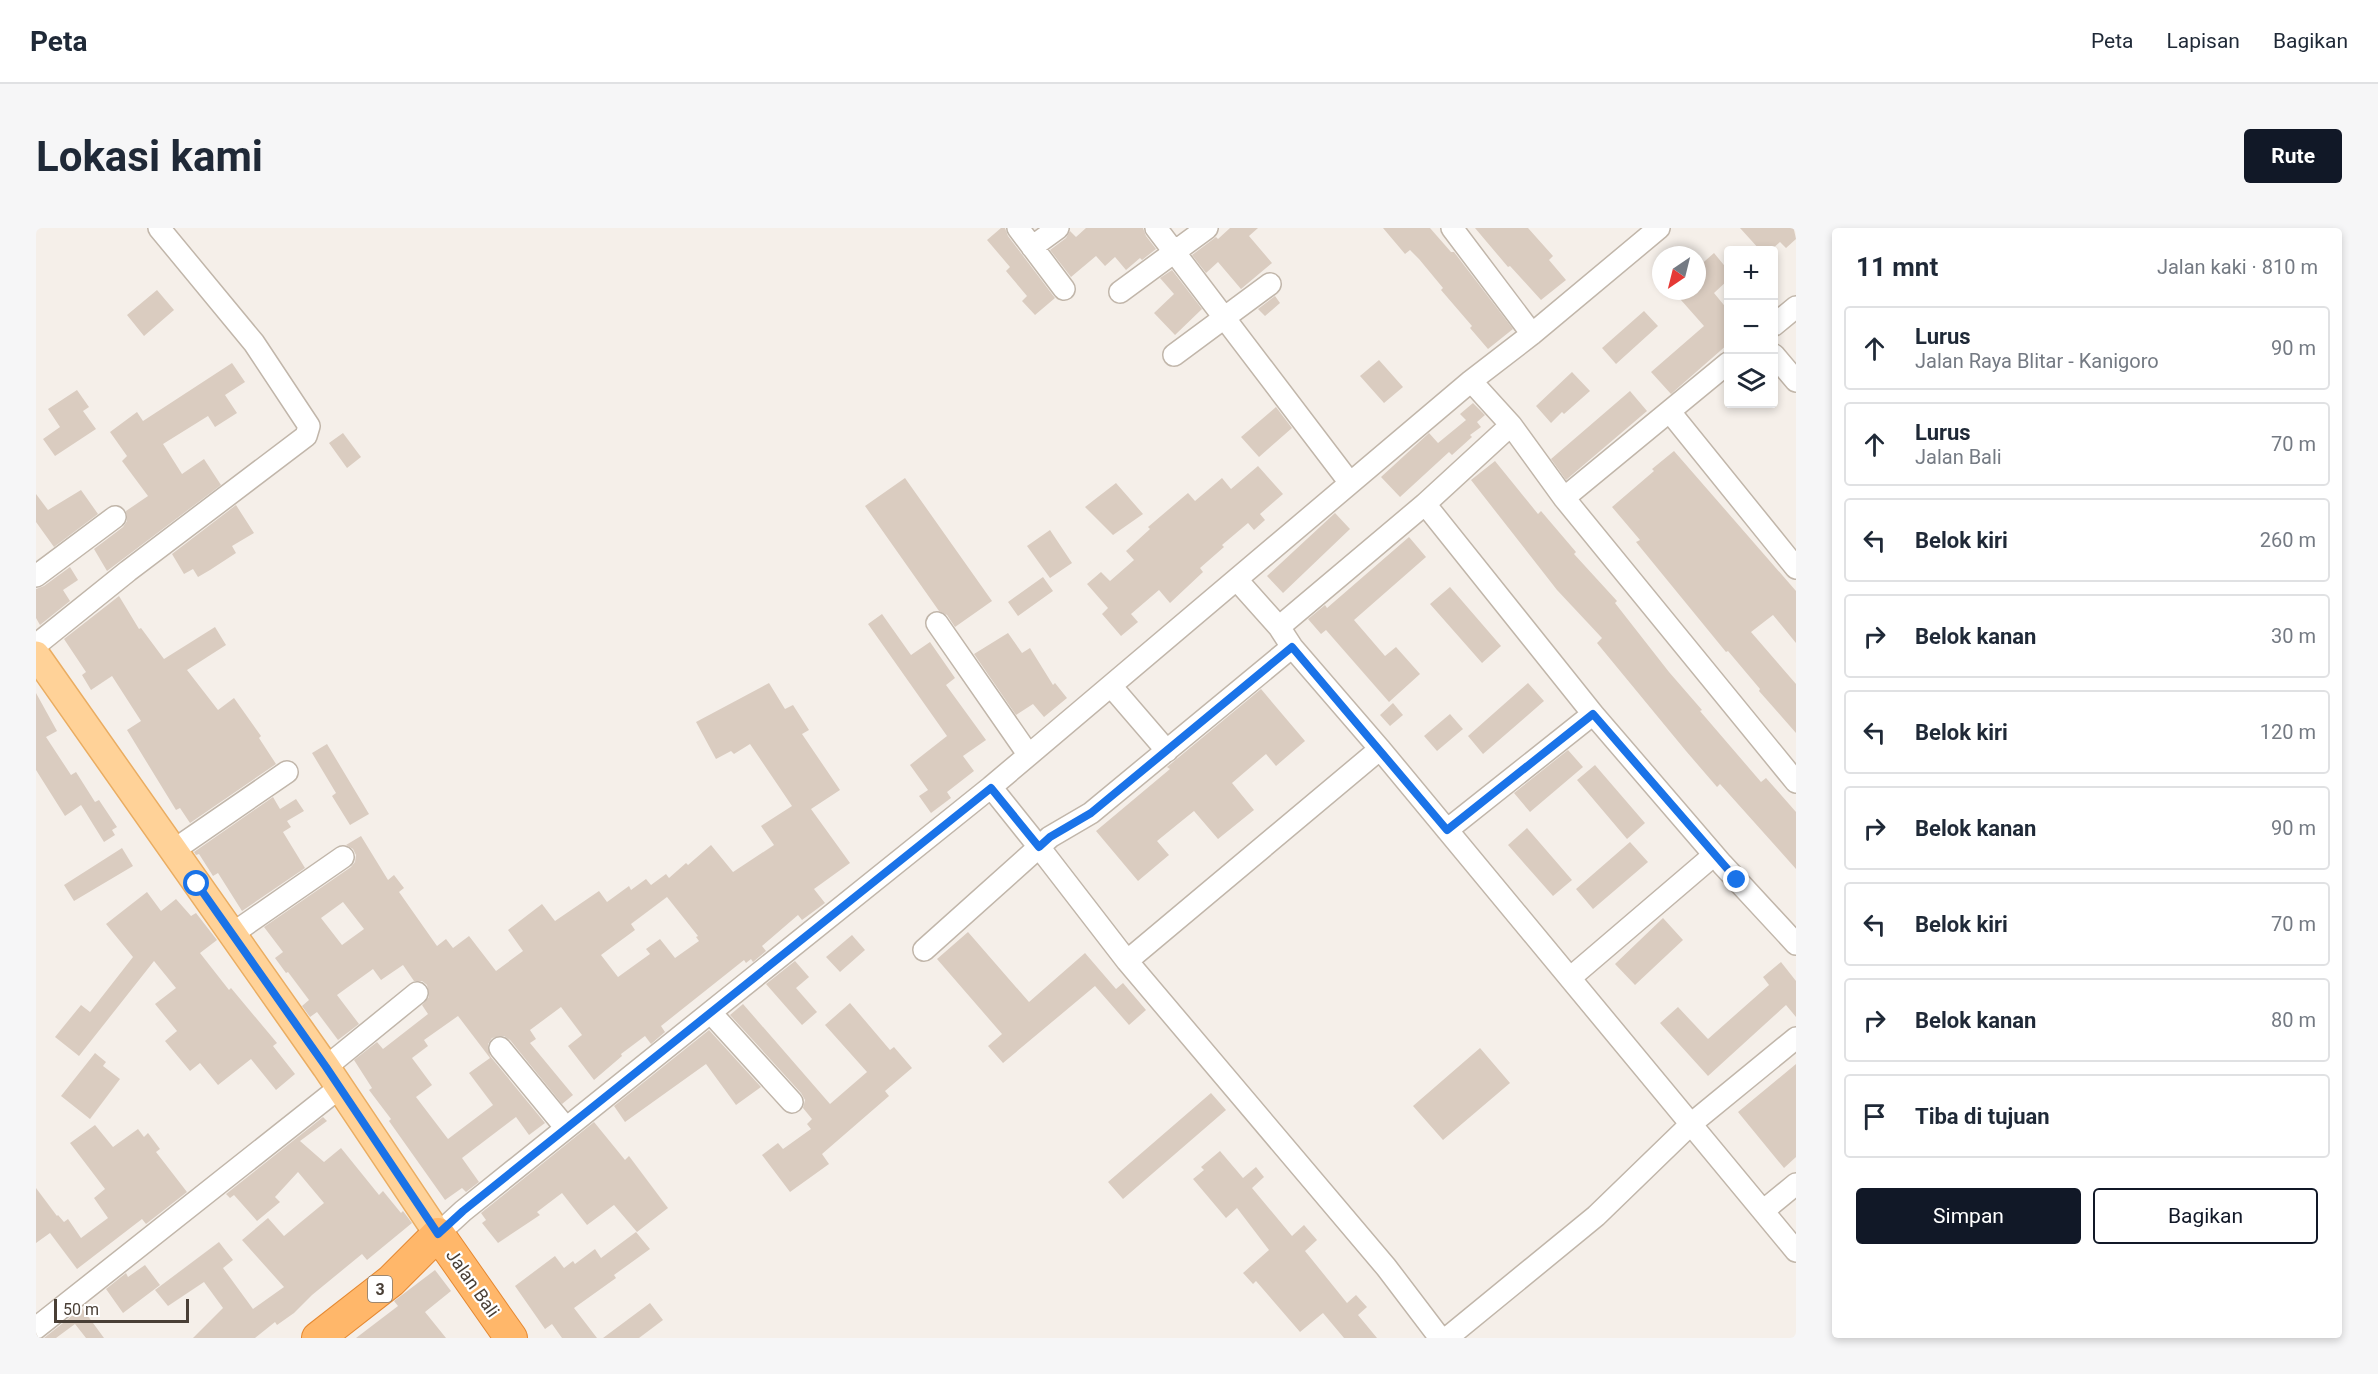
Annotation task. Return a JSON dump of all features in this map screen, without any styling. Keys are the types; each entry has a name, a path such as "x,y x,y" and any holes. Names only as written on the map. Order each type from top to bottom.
{"highway":[{"name":"3","path":"318,1338 391,1281 438,1234"},
{"name":"Jalan Bali","path":"438,1234 512,1338"}],"main road":[{"name":"Jalan Bali","path":"36,655 333,1078 438,1234"}],"street":[{"path":"36,645 128,571 306,436 308,431 309,426 254,343 159,228"},
{"path":"1018,228 1064,289"},
{"path":"1032,247 1058,228"},
{"path":"1156,228 1350,483"},
{"path":"1120,292 1208,228"},
{"path":"1452,228 1532,334"},
{"path":"438,1234 463,1211 991,788 1028,754 1471,381 1532,334 1659,228"},
{"path":"1174,355 1270,284"},
{"path":"1778,321 1796,307"},
{"path":"1778,361 1796,381"},
{"path":"1564,498 1724,366"},
{"path":"1471,381 1511,425 1564,498 1796,782"},
{"path":"1670,412 1796,568"},
{"path":"1279,627 1425,504 1511,425"},
{"path":"1425,504 1593,714 1714,855 1796,944"},
{"path":"36,576 115,517"},
{"path":"1237,580 1279,627 1292,647 1380,749 1796,1251"},
{"path":"937,622 1028,754"},
{"path":"924,950 1050,837 1091,813 1292,647"},
{"path":"1111,686 1167,751"},
{"path":"1447,830 1593,714"},
{"path":"1128,961 1380,749"},
{"path":"174,850 287,772"},
{"path":"991,788 1128,961 1386,1267 1440,1338"},
{"path":"1570,978 1714,855"},
{"path":"232,934 343,856"},
{"path":"36,1328 333,1078 417,993"},
{"path":"711,1013 792,1102"},
{"path":"1447,1338 1596,1216 1690,1124 1796,1038"},
{"path":"500,1048 566,1128"},
{"path":"1763,1211 1796,1184"}],"building":[{"path":"1001,228 1005,228 1008,236 1055,298 1035,315 1022,301 1027,296 1006,271 1010,267 987,240"},
{"path":"1086,228 1143,228 1156,249 1142,260 1140,258 1126,270 1115,257 1105,266 1096,256 1071,277 1050,250 1066,238 1070,231 1076,237"},
{"path":"1230,228 1258,228 1249,236 1272,263 1241,289 1218,262 1206,273 1192,255 1216,237 1218,239"},
{"path":"1383,228 1430,228 1451,252 1454,252 1513,329 1488,349 1419,259 1410,250 1405,254"},
{"path":"1475,228 1528,228 1553,256 1549,260 1566,280 1541,300 1510,266 1508,267"},
{"path":"1740,228 1796,228 1794,230 1796,239 1786,248 1780,242 1776,246 1756,246"},
{"path":"1714,253 1724,265 1724,284 1714,293 1724,305 1724,348 1671,394 1651,372 1704,326 1681,300 1706,300 1706,260"},
{"path":"1172,270 1202,309 1175,335 1154,313 1174,294 1160,278"},
{"path":"157,290 174,310 144,336 127,315"},
{"path":"1275,296 1280,303 1265,316 1258,309"},
{"path":"1644,311 1658,326 1616,364 1602,348"},
{"path":"1379,360 1403,387 1384,403 1360,376"},
{"path":"232,363 245,382 225,395 237,413 215,427 208,416 163,444 182,474 204,459 221,485 107,571 94,549 123,527 127,521 126,511 148,496 122,461 127,456 110,432 137,412 143,421"},
{"path":"1572,372 1590,391 1551,423 1536,406"},
{"path":"77,390 89,407 83,411 96,429 55,456 43,439 60,427 48,409"},
{"path":"1630,391 1647,411 1566,480 1551,459"},
{"path":"1473,403 1485,415 1477,422 1481,427 1470,435 1472,437 1452,455 1449,452 1400,497 1381,477 1429,433 1438,443 1466,420 1460,414"},
{"path":"1276,407 1292,428 1259,457 1241,437"},
{"path":"343,433 361,457 347,468 329,443"},
{"path":"1674,451 1796,591 1796,643 1773,615 1751,632 1796,684 1796,733 1636,542 1640,540 1612,507"},
{"path":"1495,461 1538,514 1541,511 1576,552 1574,554 1617,601 1615,603 1702,710 1700,711 1761,782 1766,778 1796,812 1796,869 1720,784 1717,787 1686,751 1597,643 1602,638 1557,590 1471,480"},
{"path":"1258,466 1283,494 1260,514 1265,520 1254,530 1248,523 1222,545 1224,547 1200,568 1203,572 1170,603 1159,590 1131,614 1138,622 1121,636 1102,614 1108,608 1087,584 1101,572 1110,581 1134,560 1126,551 1150,529 1148,527 1188,493 1195,501 1222,478 1231,489"},
{"path":"905,478 992,601 955,627 947,615 939,611 865,506"},
{"path":"1116,483 1143,514 1113,535 1085,507"},
{"path":"81,490 98,514 54,547 36,522 36,494 48,510"},
{"path":"236,505 254,533 232,546 236,553 210,570 198,577 193,569 184,574 172,554"},
{"path":"1335,513 1350,529 1283,593 1267,576"},
{"path":"1050,530 1072,563 1050,578 1027,546"},
{"path":"1409,537 1426,557 1354,620 1385,656 1396,647 1420,674 1389,702 1326,630 1321,634 1308,619 1325,605 1327,608"},
{"path":"70,567 78,580 63,590 70,601 40,625 36,618 36,589 44,586"},
{"path":"1043,577 1053,591 1018,616 1008,602"},
{"path":"1450,587 1501,646 1482,663 1430,604"},
{"path":"119,596 139,629 141,628 164,659 215,627 226,645 187,670 218,710 234,698 261,736 259,738 276,764 190,823 180,808 176,810 127,730 141,721 112,676 91,690 82,675 86,672 64,639"},
{"path":"882,614 911,655 930,642 955,678 946,685 986,740 963,756 974,771 947,792 951,798 931,813 919,796 928,790 910,765 947,736 868,624"},
{"path":"1008,633 1022,653 1030,648 1053,685 1055,683 1067,698 1044,717 1033,704 1016,715 974,654"},
{"path":"769,683 785,709 793,705 809,730 802,734 840,790 811,809 850,863 814,889 825,903 802,920 798,915 762,946 766,951 753,962 751,959 746,963 744,960 661,1026 665,1032 651,1044 645,1036 621,1054 622,1056 594,1080 568,1046 582,1035 561,1007 530,1030 536,1039 530,1043 573,1095 562,1104 510,1040 504,1036 492,1038 488,1044 490,1056 545,1123 529,1135 516,1117 462,1158 479,1182 466,1192 462,1188 445,1200 389,1121 391,1119 369,1090 372,1088 354,1060 377,1042 383,1049 428,1014 422,1005 429,997 427,985 422,981 414,981 403,965 381,980 373,969 337,995 359,1024 338,1040 317,1012 310,1017 302,1006 309,1000 275,958 283,952 264,927 351,867 356,855 353,849 346,845 361,836 388,880 394,875 404,888 399,892 437,946 446,939 453,948 469,936 496,971 523,951 508,930 542,904 555,921 599,891 607,902 629,886 631,890 646,879 651,885 666,874 669,878 711,845 733,872 774,845 761,826 792,806 750,744 734,754 731,751 716,759 696,722","holes":["667,897 698,936 696,937 699,941 675,958 660,939 646,949 650,954 618,977 601,955 635,930 631,924","343,902 364,929 342,945 321,918","458,1016 490,1058 469,1073 493,1105 448,1139 416,1097 432,1085 412,1058 428,1046 424,1040"]},
{"path":"1528,683 1544,701 1483,754 1468,736"},
{"path":"1261,689 1305,741 1276,766 1266,754 1232,783 1254,810 1218,839 1194,811 1157,841 1169,855 1138,881 1096,831 1170,769 1167,767"},
{"path":"36,693 57,731 46,737 71,775 76,772 95,802 99,800 117,827 112,830 115,835 104,842 81,805 65,816 36,770"},
{"path":"1393,703 1403,715 1390,726 1380,715"},
{"path":"1450,714 1463,729 1437,751 1424,736"},
{"path":"327,744 369,814 350,825 332,796 336,793 312,753"},
{"path":"1568,750 1583,767 1530,812 1514,793"},
{"path":"1595,765 1645,823 1627,839 1577,780"},
{"path":"273,797 280,809 296,799 304,811 287,821 291,827 283,832 305,868 242,911 218,873 213,876 199,854 196,855 194,852"},
{"path":"1527,828 1572,880 1553,896 1508,845"},
{"path":"1630,842 1648,862 1593,909 1576,889"},
{"path":"122,848 133,866 74,901 64,885"},
{"path":"147,892 161,911 176,899 191,916 196,913 217,940 200,953 229,990 231,988 277,1043 273,1046 295,1074 276,1090 251,1059 218,1085 200,1063 190,1071 165,1041 177,1031 155,1004 176,988 154,961 79,1056 55,1037 81,1005 90,1012 133,957 106,924"},
{"path":"1663,918 1683,940 1635,985 1615,964"},
{"path":"968,932 1029,1002 1085,953 1116,989 1123,983 1146,1010 1129,1025 1095,986 1003,1063 988,1046 1002,1034 937,959"},
{"path":"852,935 865,950 840,972 826,957"},
{"path":"795,961 809,977 796,988 817,1012 802,1025 766,984"},
{"path":"1781,962 1796,981 1796,1017 1786,1005 1708,1076 1660,1023 1678,1007 1708,1039 1769,985 1763,977"},
{"path":"850,1003 890,1050 894,1047 912,1068 885,1091 889,1096 822,1154 829,1164 790,1192 762,1155 778,1143 783,1149 811,1129 807,1124 812,1119 803,1108 805,1100 801,1093 730,1015 743,1004 830,1104 867,1072 825,1025"},
{"path":"709,1030 761,1087 736,1105 706,1064 625,1122 614,1106"},
{"path":"1480,1048 1510,1083 1443,1140 1413,1106"},
{"path":"95,1053 106,1062 103,1066 120,1079 90,1119 61,1096"},
{"path":"1796,1064 1796,1157 1784,1168 1738,1112"},
{"path":"1211,1093 1226,1110 1123,1199 1108,1182"},
{"path":"323,1117 327,1121 300,1141 324,1162 341,1148 379,1195 383,1191 412,1223 367,1260 362,1254 294,1313 277,1325 275,1322 255,1338 193,1338 223,1308 204,1282 168,1306 155,1290 219,1242 233,1260 223,1268 253,1309 284,1287 242,1240 268,1218 284,1236 324,1203 298,1172 275,1197 280,1202 257,1221 234,1195 230,1198 226,1194"},
{"path":"594,1122 625,1160 629,1156 668,1208 637,1232 614,1205 587,1225 562,1193 537,1212 540,1215 498,1243 482,1223 486,1220 481,1213"},
{"path":"95,1125 113,1147 138,1129 144,1137 148,1133 160,1149 156,1152 187,1192 146,1224 142,1219 77,1269 50,1233 36,1243 36,1188 57,1216 64,1222 68,1219 81,1238 108,1218 94,1198 105,1189 70,1143"},
{"path":"1220,1151 1243,1178 1256,1167 1264,1177 1252,1188 1292,1236 1304,1225 1317,1240 1305,1251 1347,1303 1356,1295 1367,1307 1358,1315 1377,1338 1344,1338 1323,1313 1300,1332 1256,1281 1253,1284 1243,1273 1269,1250 1237,1208 1226,1218 1193,1179 1204,1170 1201,1167"},
{"path":"636,1232 650,1249 614,1275 616,1278 574,1308 597,1338 562,1338 552,1324 545,1329 515,1286 555,1256 564,1268 573,1261 575,1264 595,1249 601,1258"},
{"path":"145,1265 160,1285 123,1313 106,1289 126,1273 128,1277"},
{"path":"435,1270 451,1291 425,1312 446,1338 356,1338 398,1306 394,1301"},
{"path":"650,1303 663,1320 639,1338 603,1338"},
{"path":"82,1308 104,1338 86,1338 75,1324 56,1338 44,1338"}],"route":[{"path":"197,884 326,1067 438,1234 463,1211 991,788 1039,847 1050,837 1091,813 1292,647 1447,830 1593,714 1737,880"}]}
